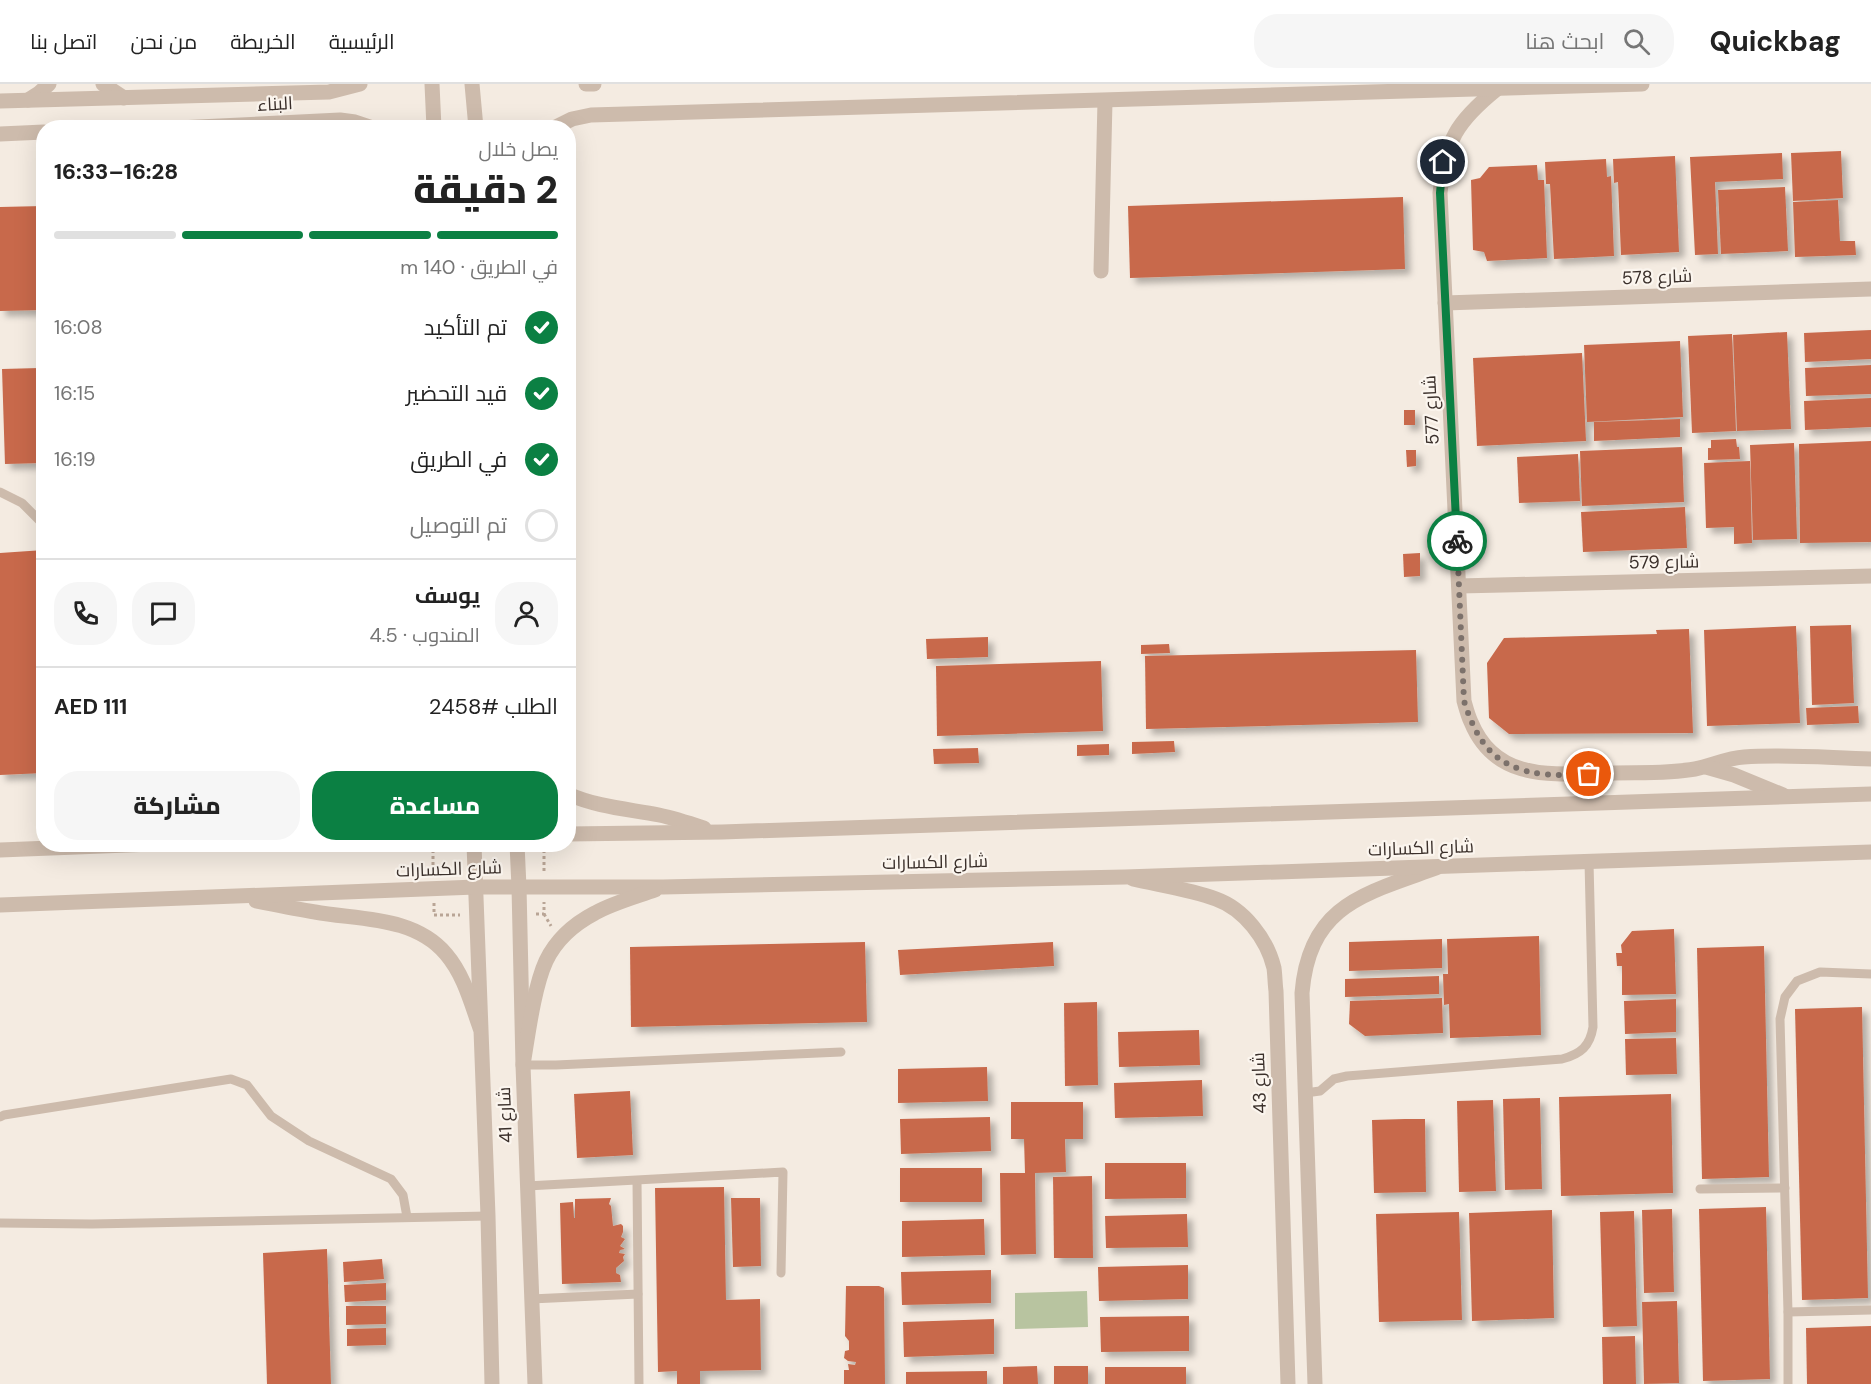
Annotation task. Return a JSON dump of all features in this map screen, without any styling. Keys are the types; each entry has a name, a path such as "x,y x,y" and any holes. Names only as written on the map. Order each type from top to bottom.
{"street":[{"path":"27,100 49,84"},
{"path":"103,84 124,98"},
{"name":"البناء","path":"0,101 329,92 360,84"},
{"path":"432,84 434,120"},
{"path":"472,84 475,120"},
{"path":"586,84 594,84"},
{"path":"570,120 591,115 1642,84"},
{"name":"شارع 577","path":"1497,89 1473,109 1454,133 1443,162 1440,193 1464,701 1471,723 1483,744 1500,760 1521,770 1545,775 1678,771 1706,767"},
{"path":"1101,271 1105,100"},
{"path":"0,134 36,132"},
{"name":"شارع 578","path":"1445,303 1871,289"},
{"name":"شارع 579","path":"1459,586 1871,576"},
{"path":"1706,767 1724,760 1760,756 1871,759"},
{"path":"1706,767 1734,775 1789,797"},
{"name":"شارع الكسارات","path":"576,834 722,832 1871,794"},
{"path":"576,797 613,808 661,815 722,832"},
{"path":"0,850 36,849"},
{"name":"شارع 41","path":"474,852 488,1216 490,1383"},
{"name":"شارع 41","path":"517,852 522,1065 535,1384"},
{"name":"شارع الكسارات","path":"0,905 476,887 663,887 1125,877 1871,852"},
{"path":"1315,1384 1302,993 1309,951 1319,932 1350,902 1369,892 1441,867"},
{"name":"شارع 43","path":"1125,877 1217,899 1237,911 1253,927 1266,946 1274,968 1288,1384"},
{"path":"522,1065 538,985 546,961 560,940 576,925 597,912 663,887"},
{"path":"230,896 315,913 399,924 425,935 446,953 461,976 480,1028"}],"lane":[{"path":"0,492 22,503 36,517"},
{"path":"1305,1093 1320,1091 1334,1079 1347,1076 1562,1059 1584,1050 1591,1039 1593,1027 1589,862"},
{"path":"1788,1384 1780,1019 1785,997 1797,981 1820,972 1871,974"},
{"path":"522,1065 841,1052"},
{"path":"0,1117 231,1079 247,1084 272,1116 309,1140 391,1179 403,1196 407,1217"},
{"path":"527,1186 783,1172 781,1273"},
{"path":"637,1180 639,1384"},
{"path":"1700,1189 1785,1188"},
{"path":"0,1223 92,1224 488,1216"},
{"path":"531,1299 638,1294"},
{"path":"1788,1312 1871,1310"}],"green space":[{"path":"1087,1291 1088,1327 1015,1329 1015,1293"}],"building":[{"path":"1841,151 1843,198 1793,201 1791,153"},
{"path":"1782,153 1783,179 1715,182 1718,254 1695,255 1690,157"},
{"path":"1675,156 1679,252 1621,255 1618,182 1614,183 1613,159"},
{"path":"1606,159 1607,177 1611,176 1614,256 1554,259 1550,184 1546,184 1545,162"},
{"path":"1537,165 1538,180 1544,180 1547,258 1487,261 1484,252 1473,250 1471,180 1480,178 1489,167"},
{"path":"1785,187 1788,251 1721,254 1718,190"},
{"path":"1403,197 1405,269 1130,278 1128,206"},
{"path":"1838,200 1840,241 1855,241 1856,255 1795,257 1793,202"},
{"path":"36,206 36,310 0,311 0,207"},
{"path":"1871,330 1871,359 1805,362 1804,333"},
{"path":"1787,332 1791,429 1737,431 1733,335"},
{"path":"1732,334 1736,431 1692,433 1688,336"},
{"path":"1680,341 1683,417 1587,422 1584,345"},
{"path":"1582,353 1586,441 1477,446 1473,358"},
{"path":"1871,365 1871,394 1806,396 1805,368"},
{"path":"36,368 36,463 5,464 2,369"},
{"path":"1871,398 1871,427 1805,430 1804,401"},
{"path":"1404,410 1415,410 1415,425 1404,425"},
{"path":"1680,419 1680,437 1594,441 1594,422"},
{"path":"1736,439 1740,459 1708,460 1711,440"},
{"path":"1871,441 1871,542 1800,543 1799,444"},
{"path":"1794,443 1797,539 1753,540 1750,445"},
{"path":"1682,447 1684,502 1582,506 1580,451"},
{"path":"1406,450 1416,450 1416,466 1407,467"},
{"path":"1578,454 1580,501 1519,503 1517,457"},
{"path":"1750,461 1752,543 1734,544 1734,527 1706,528 1704,463"},
{"path":"1685,507 1687,548 1583,552 1581,512"},
{"path":"36,551 36,773 0,775 0,553"},
{"path":"1420,553 1420,576 1404,577 1403,554"},
{"path":"1851,625 1854,703 1812,705 1810,626"},
{"path":"1796,626 1800,723 1707,726 1704,630"},
{"path":"1689,629 1693,733 1509,734 1489,718 1487,663 1504,638 1657,634 1656,630"},
{"path":"988,637 988,657 927,659 926,639"},
{"path":"1169,644 1170,653 1141,654 1141,645"},
{"path":"1416,650 1418,722 1146,729 1145,656"},
{"path":"1101,661 1103,731 937,736 936,666"},
{"path":"1858,706 1859,723 1807,725 1806,708"},
{"path":"1174,741 1175,752 1132,754 1132,742"},
{"path":"1109,744 1109,755 1077,756 1077,745"},
{"path":"978,748 979,763 934,764 933,749"},
{"path":"1674,929 1676,994 1622,995 1622,966 1617,966 1616,953 1622,953 1621,945 1632,931"},
{"path":"1539,936 1541,1035 1450,1038 1449,1004 1444,1005 1443,974 1448,974 1447,939"},
{"path":"1442,939 1442,968 1349,971 1349,942"},
{"path":"865,942 867,1022 631,1027 630,947"},
{"path":"1053,942 1054,966 900,975 898,950"},
{"path":"1764,946 1769,1177 1702,1179 1697,948"},
{"path":"1439,976 1439,994 1345,997 1345,979"},
{"path":"1442,998 1443,1033 1365,1036 1349,1024 1350,1001"},
{"path":"1676,999 1676,1032 1625,1034 1624,1001"},
{"path":"1097,1002 1098,1085 1065,1086 1064,1003"},
{"path":"1862,1007 1868,1298 1802,1300 1795,1009"},
{"path":"1199,1030 1200,1065 1119,1067 1118,1032"},
{"path":"1676,1038 1677,1074 1626,1075 1625,1039"},
{"path":"987,1067 988,1101 898,1103 898,1069"},
{"path":"1202,1080 1203,1116 1115,1118 1114,1083"},
{"path":"630,1091 633,1155 577,1158 574,1094"},
{"path":"1671,1094 1673,1193 1561,1196 1559,1097"},
{"path":"1540,1098 1542,1189 1505,1190 1503,1099"},
{"path":"1493,1100 1496,1191 1459,1192 1457,1101"},
{"path":"1011,1102 1083,1102 1083,1139 1065,1139 1066,1172 1035,1173 1036,1254 1001,1255 1000,1173 1025,1173 1024,1139 1011,1139"},
{"path":"990,1117 991,1151 901,1154 900,1119"},
{"path":"1425,1119 1426,1192 1374,1193 1372,1120"},
{"path":"1105,1163 1186,1163 1186,1198 1105,1199"},
{"path":"900,1168 982,1168 982,1202 900,1202"},
{"path":"1092,1176 1093,1258 1054,1258 1053,1177"},
{"path":"724,1187 726,1300 760,1299 761,1370 700,1371 700,1384 677,1384 677,1371 658,1372 655,1188"},
{"path":"611,1198 609,1204 613,1226 621,1224 623,1226 621,1237 625,1239 620,1246 625,1249 620,1250 619,1253 625,1254 624,1261 616,1268 621,1282 562,1284 560,1203 573,1202 575,1218 575,1199"},
{"path":"731,1198 760,1198 761,1266 733,1267"},
{"path":"1766,1207 1770,1379 1703,1381 1699,1209"},
{"path":"1672,1209 1674,1292 1644,1293 1642,1210"},
{"path":"1552,1210 1554,1318 1472,1321 1469,1213"},
{"path":"1634,1211 1637,1326 1603,1327 1600,1212"},
{"path":"1459,1212 1462,1320 1379,1322 1376,1214"},
{"path":"1187,1214 1188,1247 1106,1248 1105,1216"},
{"path":"984,1219 985,1255 902,1257 902,1221"},
{"path":"327,1249 331,1384 267,1384 263,1253"},
{"path":"382,1259 384,1279 344,1282 343,1262"},
{"path":"1188,1265 1188,1299 1099,1301 1098,1267"},
{"path":"991,1270 991,1303 902,1305 901,1272"},
{"path":"386,1283 386,1300 345,1302 344,1285"},
{"path":"846,1286 884,1288 885,1384 844,1384 844,1370 849,1370 848,1364 855,1365 856,1362 844,1358 845,1351 849,1350 849,1341 845,1336"},
{"path":"1677,1301 1679,1383 1644,1384 1642,1302"},
{"path":"346,1306 386,1306 386,1324 346,1325"},
{"path":"1189,1316 1189,1351 1101,1352 1100,1317"},
{"path":"994,1319 994,1354 904,1357 903,1322"},
{"path":"1871,1326 1871,1384 1807,1384 1806,1328"},
{"path":"386,1328 386,1345 347,1346 347,1329"},
{"path":"1635,1336 1636,1384 1603,1384 1602,1337"},
{"path":"1037,1366 1038,1384 1003,1384 1003,1367"},
{"path":"1054,1366 1088,1366 1088,1384 1054,1384"},
{"path":"1105,1367 1186,1367 1186,1384 1105,1384"},
{"path":"987,1371 987,1384 906,1384 906,1372"}],"way so far":[{"path":"1457,541 1464,701 1471,723 1483,744 1500,760 1521,770 1545,775 1589,774"}],"route":[{"path":"1443,162 1440,193 1457,541"}]}
